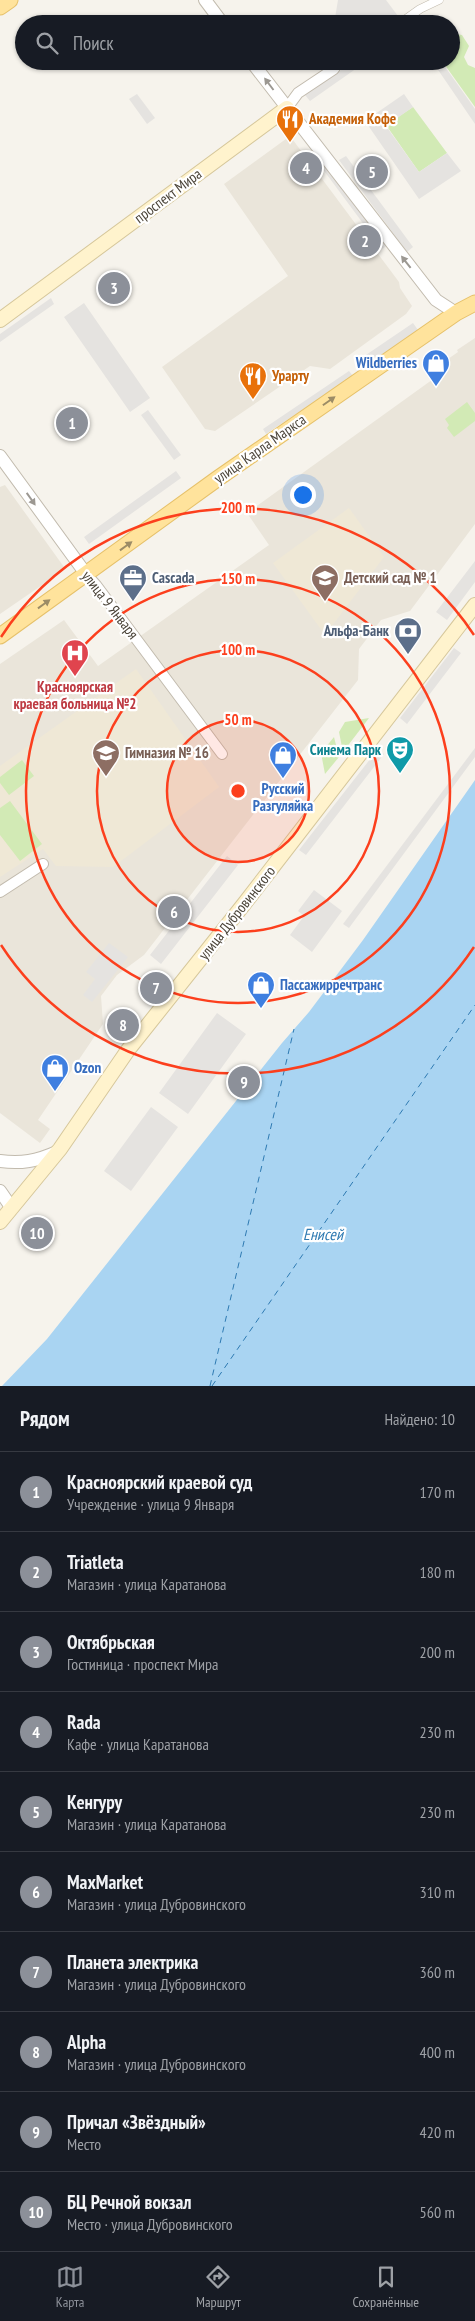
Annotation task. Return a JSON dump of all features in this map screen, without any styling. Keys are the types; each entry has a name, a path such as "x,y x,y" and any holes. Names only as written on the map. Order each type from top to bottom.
{"main road":[{"path":"0,7 10,0"},
{"name":"проспект Мира","path":"0,320 287,108"},
{"name":"улица Карла Маркса","path":"0,636 217,479 456,313 475,303"},
{"name":"улица Дубровинского","path":"0,1222 10,1207 57,1152 128,1050 244,904 475,605"}],"street":[{"path":"205,0 216,15"},
{"path":"412,15 439,0"},
{"path":"259,70 436,300 456,313"},
{"name":"проспект Мира","path":"287,108 298,93 332,70"},
{"name":"улица 9 Января","path":"0,456 86,574 96,584 222,754"},
{"path":"0,892 43,864"},
{"path":"0,1161 13,1163 38,1160 57,1152"},
{"path":"0,1192 10,1207"}],"shaded area":[{"path":"338,0 386,0 397,15 336,15"},
{"path":"341,70 354,70 310,101 305,95"},
{"path":"438,70 447,70 475,109 475,124"},
{"path":"137,94 155,118 147,124 129,99"},
{"path":"404,94 413,107 386,126 419,172 447,153 461,171 419,199 365,121"},
{"path":"290,136 399,282 400,288 412,306 406,314 330,369 310,366 215,431 205,429 162,367 288,276 224,184"},
{"path":"346,156 413,247 407,252 339,160"},
{"path":"325,160 388,245 382,249 319,164"},
{"path":"51,298 54,304 0,342 0,334"},
{"path":"84,303 150,398 130,412 64,317"},
{"path":"413,323 418,330 365,366 360,359"},
{"path":"475,338 475,524 410,611 381,620 359,649 358,680 144,955 117,975 101,996 103,1024 38,1120 50,1129 40,1143 0,1113 0,664 64,620 98,666 269,545 247,513 436,377 448,359 458,352 457,350"},
{"path":"349,371 353,376 266,434 263,429"},
{"path":"148,410 181,455 174,460 141,415"},
{"path":"176,471 181,478 89,544 84,537"},
{"path":"5,485 64,567 61,572 0,614 0,487"},
{"name":"Детский сад № 1","path":"349,508 384,557 325,635 273,563"},
{"path":"475,561 475,582 447,620 436,612"},
{"path":"454,648 461,653 407,724 400,718"},
{"name":"Гимназия № 16","path":"136,669 219,787 113,867 56,866 43,849 0,877 0,766"},
{"path":"475,748 475,757 349,928 343,924"},
{"path":"378,749 384,754 306,855 299,850"},
{"path":"227,856 238,865 161,964 150,955"},
{"path":"314,890 342,911 312,952 290,935 304,916 298,911"},
{"path":"109,943 128,957 92,1002 83,995 95,979 86,972"},
{"path":"217,1013 246,1034 188,1114 159,1093"},
{"path":"151,1107 178,1127 131,1191 104,1171"}],"green space":[{"path":"460,35 469,46 464,57 468,65 475,68 475,107 448,70 460,70"},
{"path":"413,107 447,153 419,172 386,125"},
{"path":"467,402 475,413 475,421 454,437 447,428 449,425 445,419"},
{"path":"369,718 343,752 339,732 345,722"},
{"path":"334,737 339,757 325,774 321,753"},
{"path":"22,760 34,776 9,795 0,783 0,777"},
{"path":"10,801 42,844 20,861 0,835 0,808"}],"water":[{"name":"Енисей","path":"475,780 475,1386 2,1386 47,1339 282,1043 309,1012 363,940"}],"ferry route":[{"path":"212,1386 475,1005"},
{"path":"210,1386 294,1029"}],"place":[{"name":"Академия Кофе","path":"290,143"},
{"name":"Rada","path":"306,168"},
{"name":"Кенгуру","path":"372,172"},
{"name":"Triatleta","path":"365,241"},
{"name":"Октябрьская","path":"114,288"},
{"name":"Wildberries","path":"436,387"},
{"name":"Урарту","path":"253,400"},
{"name":"Красноярский краевой суд","path":"72,423"},
{"name":"Cascada","path":"133,602"},
{"name":"Детский сад № 1","path":"325,602"},
{"name":"Альфа-Банк","path":"408,655"},
{"name":"Красноярская краевая больница №2","path":"75,677"},
{"name":"Синема Парк","path":"400,774"},
{"name":"Гимназия № 16","path":"106,777"},
{"name":"Русский Разгуляйка","path":"283,779"},
{"name":"MaxMarket","path":"174,912"},
{"name":"Планета электрика","path":"156,988"},
{"name":"Пассажирречтранс","path":"261,1009"},
{"name":"Alpha","path":"123,1025"},
{"name":"Причал «Звёздный»","path":"244,1082"},
{"name":"Ozon","path":"55,1092"},
{"name":"БЦ Речной вокзал","path":"37,1233"}]}
